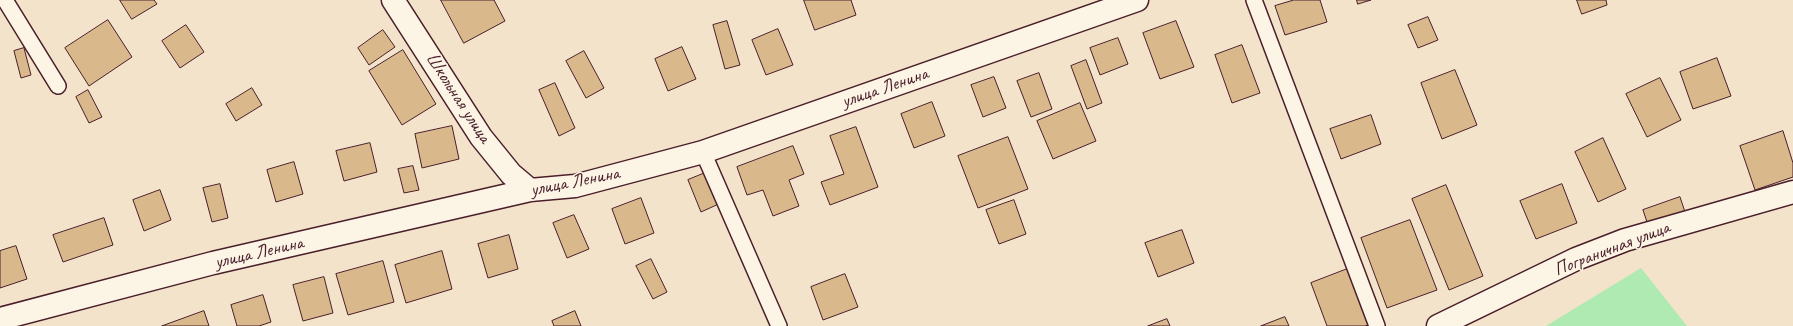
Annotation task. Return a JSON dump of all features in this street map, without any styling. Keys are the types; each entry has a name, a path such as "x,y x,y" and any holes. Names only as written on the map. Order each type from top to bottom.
{"street":[{"name":"Школьная улица","path":"393,0 482,136 511,174 530,190"},
{"name":"улица Ленина","path":"0,318 213,263 530,190 575,186 703,152 1137,0"},
{"name":"Пограничная улица","path":"1438,326 1576,259 1626,240 1793,192"}],"lane":[{"path":"5,0 58,86"},
{"path":"1254,0 1377,326"},
{"path":"703,152 779,326"}],"green space":[{"path":"1641,268 1687,326 1546,326"}],"building":[{"path":"120,0 154,0 157,4 132,19"},
{"path":"441,0 494,0 505,21 464,43"},
{"path":"804,0 851,0 856,15 815,30"},
{"path":"1294,0 1320,0 1327,22 1285,35 1275,6"},
{"path":"1357,0 1371,0 1358,4"},
{"path":"1577,0 1606,0 1607,5 1582,14"},
{"path":"1428,17 1438,40 1418,48 1408,25"},
{"path":"108,20 132,57 89,86 65,48"},
{"path":"727,21 740,65 725,69 713,25"},
{"path":"1176,21 1194,67 1160,79 1143,33"},
{"path":"186,25 204,52 180,68 162,41"},
{"path":"778,29 793,65 766,75 752,40"},
{"path":"383,30 395,47 369,65 358,48"},
{"path":"1118,38 1128,64 1100,75 1090,48"},
{"path":"1242,45 1260,93 1232,103 1215,55"},
{"path":"682,47 696,79 668,91 655,59"},
{"path":"24,48 31,75 21,78 14,51"},
{"path":"403,50 436,104 402,125 369,71"},
{"path":"584,51 604,88 586,98 566,61"},
{"path":"1717,58 1731,96 1693,109 1680,72"},
{"path":"1086,60 1102,103 1087,109 1071,66"},
{"path":"1455,70 1477,125 1442,139 1421,83"},
{"path":"1039,73 1052,109 1031,117 1017,81"},
{"path":"994,77 1006,108 983,117 971,85"},
{"path":"1660,78 1681,120 1647,137 1626,94"},
{"path":"555,83 575,128 559,136 539,90"},
{"path":"252,88 262,105 236,121 226,104"},
{"path":"88,90 102,117 89,123 76,97"},
{"path":"932,102 945,136 914,148 901,114"},
{"path":"1080,103 1096,141 1053,159 1037,121"},
{"path":"1371,115 1381,144 1341,159 1330,129"},
{"path":"452,126 459,159 422,168 415,134"},
{"path":"856,127 878,187 830,205 821,182 844,174 830,136"},
{"path":"1783,131 1793,163 1793,177 1755,190 1740,146"},
{"path":"1008,137 1028,189 978,208 958,156"},
{"path":"1603,138 1626,189 1598,202 1575,152"},
{"path":"370,143 377,172 344,181 336,151"},
{"path":"793,146 804,174 789,180 799,206 773,216 763,190 747,195 737,167"},
{"path":"294,162 303,194 276,202 267,170"},
{"path":"413,166 419,190 404,193 398,169"},
{"path":"710,171 723,202 701,212 688,180"},
{"path":"220,184 228,218 212,222 203,188"},
{"path":"1562,184 1577,223 1536,239 1520,201"},
{"path":"1446,185 1483,276 1449,290 1412,199"},
{"path":"160,190 171,220 144,231 133,200"},
{"path":"1680,197 1685,212 1648,225 1643,210"},
{"path":"641,198 654,233 625,244 612,209"},
{"path":"1014,200 1026,234 999,244 986,210"},
{"path":"574,215 589,249 567,258 553,223"},
{"path":"104,218 113,245 63,262 53,235"},
{"path":"1410,220 1437,290 1387,308 1361,238"},
{"path":"1182,230 1194,263 1158,277 1145,243"},
{"path":"509,235 518,269 488,278 478,244"},
{"path":"16,246 27,279 0,288 0,251"},
{"path":"442,251 452,289 406,303 395,265"},
{"path":"651,259 667,292 653,299 636,266"},
{"path":"383,261 394,302 348,315 336,274"},
{"path":"1350,268 1371,324 1365,326 1327,326 1311,283"},
{"path":"845,274 858,307 823,320 811,287"},
{"path":"324,277 333,313 303,321 293,285"},
{"path":"263,295 271,322 259,326 237,326 231,305"},
{"path":"204,311 209,326 162,326"},
{"path":"575,311 581,326 554,326 552,321"},
{"path":"1285,317 1289,326 1261,326"},
{"path":"1167,319 1170,326 1148,326"}]}
